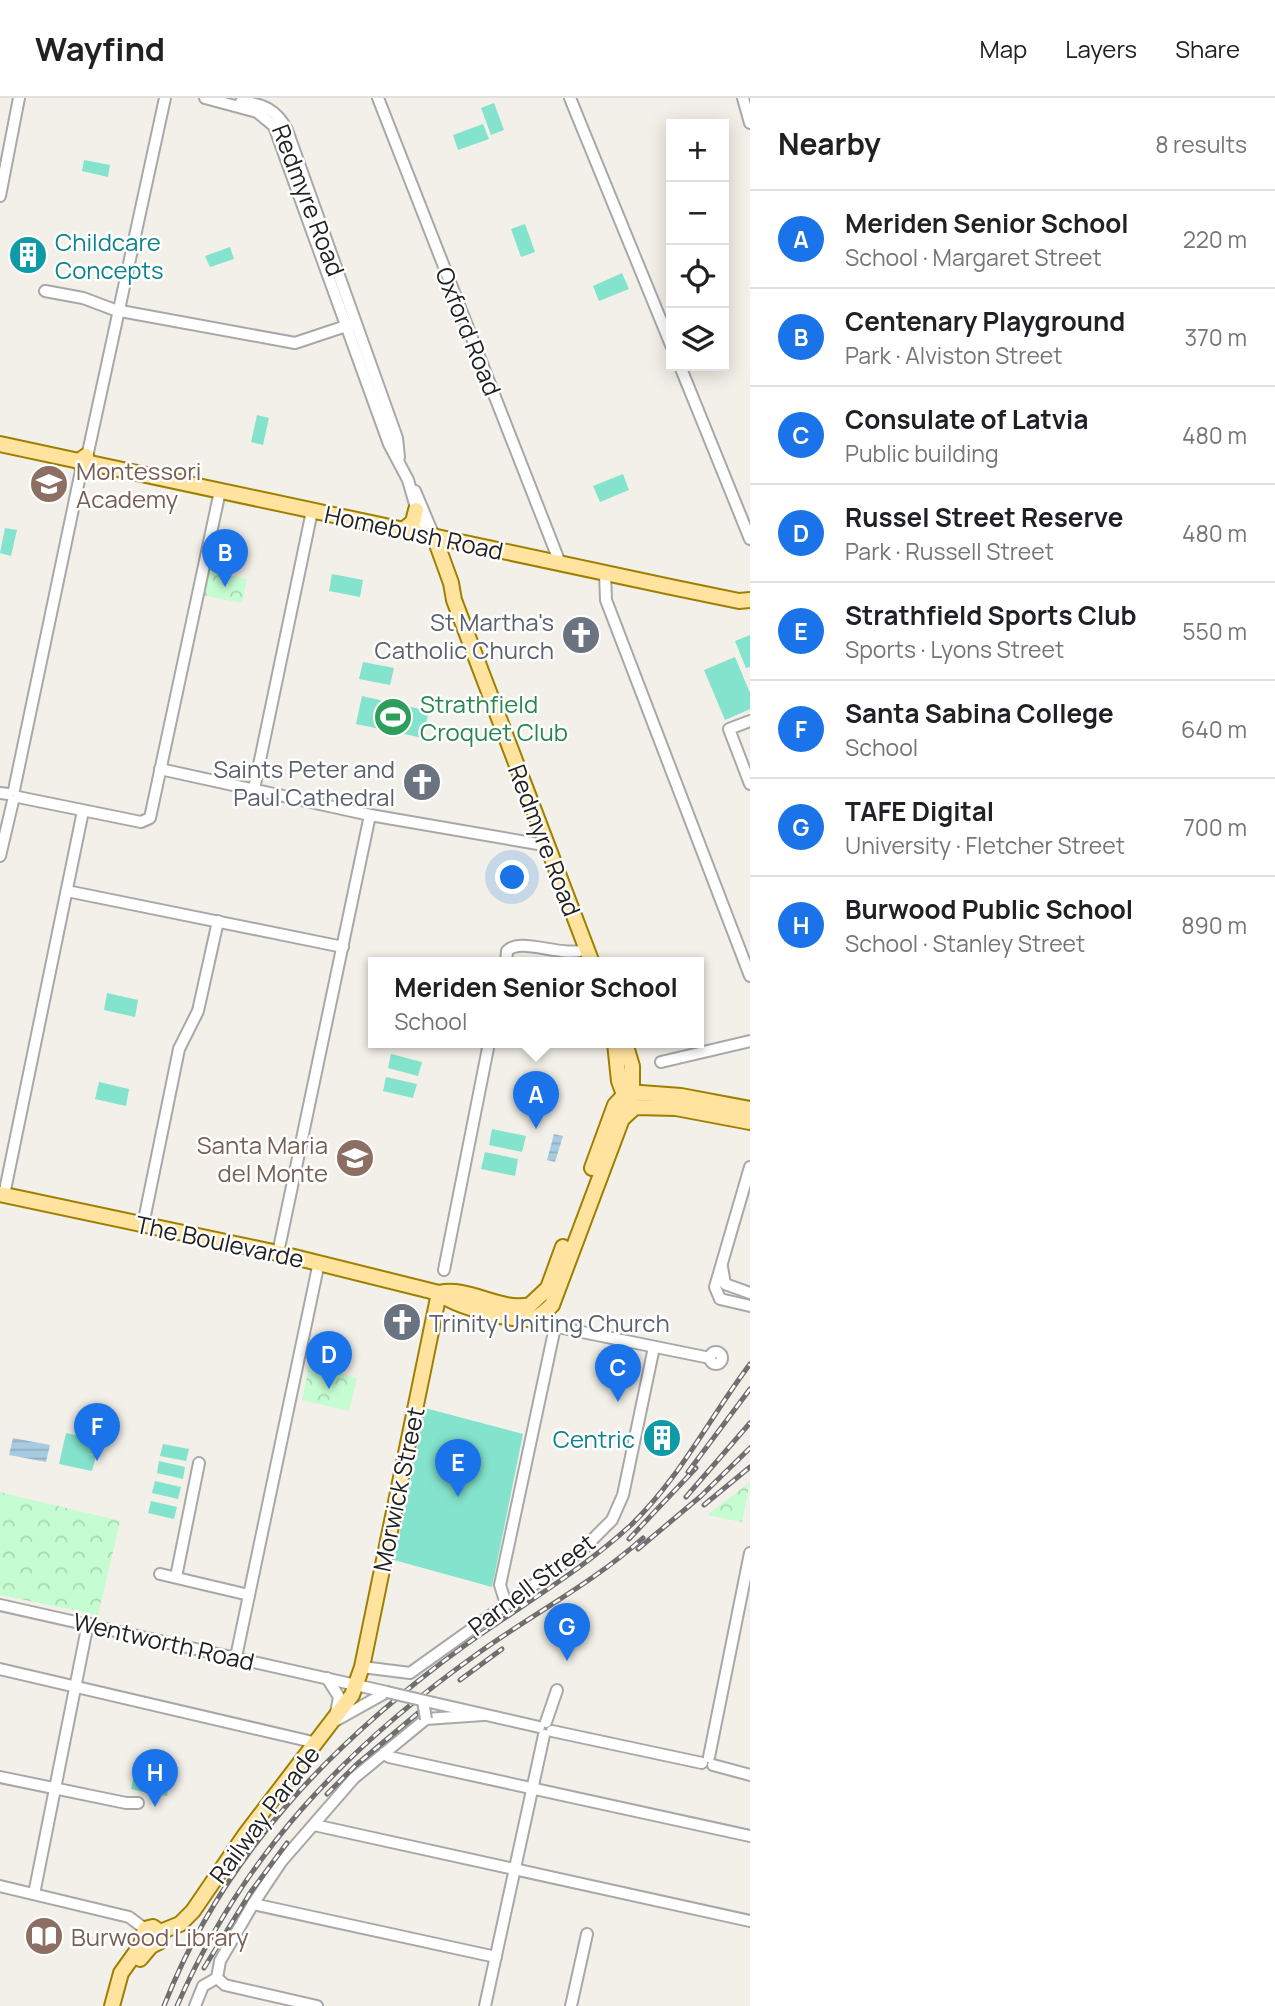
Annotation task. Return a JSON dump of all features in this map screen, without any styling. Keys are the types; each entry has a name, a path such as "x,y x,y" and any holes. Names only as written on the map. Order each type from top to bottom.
{"main road":[{"name":"Homebush Road","path":"0,444 746,602"},
{"path":"402,530 413,522 416,510"},
{"name":"Redmyre Road","path":"429,536 444,564 454,600 545,842 585,957"},
{"name":"Redmyre Road","path":"429,536 444,590 454,600"},
{"path":"444,564 453,549 470,544"},
{"path":"616,1048 625,1097"},
{"path":"522,1319 546,1311 556,1296 620,1122 632,1066 627,1048"},
{"path":"625,1097 681,1096 750,1109"},
{"path":"625,1097 750,1122"},
{"name":"The Boulevarde","path":"2,1195 278,1252 439,1293 449,1291 507,1306 530,1305 548,1288 625,1097"},
{"name":"The Boulevarde","path":"439,1293 448,1301 522,1319"},
{"name":"Morwick Street","path":"356,1685 362,1667 439,1293"},
{"path":"507,1306 517,1310 539,1307 546,1311"},
{"name":"Railway Parade","path":"146,1938 159,1942 160,1932 173,1928 186,1918 245,1835 333,1722 356,1685"},
{"path":"112,2006 121,1973 146,1938"},
{"path":"120,2006 128,1976 146,1938"}],"street":[{"path":"0,196 19,98"},
{"path":"0,856 10,795 165,98"},
{"name":"Redmyre Road","path":"205,98 257,112 274,126 351,324 390,444 400,460 429,536"},
{"name":"Oxford Road","path":"378,98 560,563"},
{"path":"570,98 666,333"},
{"path":"746,99 750,123"},
{"path":"45,291 120,310 295,344 351,324"},
{"path":"682,371 750,539"},
{"name":"Redmyre Road","path":"408,480 416,510 429,536"},
{"path":"10,795 141,822 150,818 220,491"},
{"path":"254,789 312,511"},
{"path":"605,573 606,600 750,976"},
{"path":"750,721 729,729 750,784"},
{"path":"160,769 370,815 538,844 545,842"},
{"path":"2,1195 83,811"},
{"path":"278,1252 370,815"},
{"path":"67,891 343,947"},
{"path":"143,1225 179,1049 198,1011 218,922"},
{"path":"508,957 507,951 514,945 582,957"},
{"path":"661,1062 750,1041"},
{"path":"443,1270 488,1048"},
{"path":"750,1167 715,1281 717,1295 724,1300 750,1306"},
{"path":"236,1657 319,1262"},
{"path":"722,1265 724,1284 750,1293"},
{"name":"The Boulevarde","path":"546,1311 560,1326"},
{"name":"The Boulevarde","path":"522,1319 710,1358"},
{"path":"506,1604 500,1585 560,1326"},
{"name":"Parnell Street","path":"362,1667 410,1673 560,1568 612,1520 622,1495 654,1347"},
{"path":"176,1577 199,1463"},
{"path":"708,1762 750,1553"},
{"path":"160,1574 249,1595"},
{"name":"Wentworth Road","path":"0,1605 545,1729 708,1762 750,1775"},
{"path":"34,1894 88,1623"},
{"path":"0,1669 317,1743"},
{"path":"327,1678 339,1697 333,1722"},
{"path":"485,2006 545,1729 558,1690"},
{"path":"333,1722 387,1692"},
{"path":"426,1719 429,1702"},
{"path":"217,1978 220,1961 253,1904 281,1863 355,1778 426,1719 483,1715"},
{"path":"384,1753 389,1757 750,1836"},
{"path":"0,1777 138,1803"},
{"path":"314,1825 750,1921"},
{"path":"0,1886 129,1917 146,1938"},
{"path":"253,1904 496,1957"},
{"path":"571,2006 587,1934"},
{"path":"217,1978 225,1985 271,2001 317,2006"},
{"path":"195,2006 203,1986 217,1978"}],"green space":[{"path":"494,103 504,130 491,135 481,108"},
{"path":"483,124 489,139 458,150 453,135"},
{"path":"84,160 110,165 108,177 82,171"},
{"path":"525,224 535,252 521,257 511,229"},
{"path":"230,247 234,259 210,267 205,256"},
{"path":"622,273 629,289 599,301 593,286"},
{"path":"257,415 269,418 263,445 251,442"},
{"path":"623,474 629,490 600,502 593,486"},
{"path":"5,528 17,530 11,556 0,553"},
{"path":"207,571 247,579 242,603 202,595"},
{"path":"332,574 363,580 360,597 329,591"},
{"path":"750,635 750,667 746,668 735,641"},
{"path":"735,657 750,693 750,709 725,720 704,670"},
{"path":"363,662 394,668 390,685 359,679"},
{"name":"Strathfield Croquet Club","path":"362,696 429,711 423,738 356,724"},
{"path":"107,993 138,1000 135,1017 104,1010"},
{"path":"391,1054 422,1062 418,1076 388,1068"},
{"path":"386,1077 417,1084 413,1098 383,1091"},
{"path":"99,1082 129,1089 126,1106 95,1099"},
{"path":"492,1129 526,1136 522,1152 489,1145"},
{"path":"485,1152 518,1159 515,1176 481,1169"},
{"path":"309,1366 357,1378 349,1411 302,1400"},
{"path":"425,1408 523,1434 492,1587 394,1560"},
{"path":"66,1433 99,1440 96,1455 86,1453 96,1456 92,1471 59,1464"},
{"path":"163,1444 189,1449 186,1461 160,1456"},
{"path":"159,1461 185,1467 183,1479 157,1473"},
{"path":"155,1481 181,1487 178,1499 152,1493"},
{"path":"750,1482 742,1522 707,1515"},
{"path":"0,1492 120,1521 98,1615 0,1595"},
{"path":"151,1501 177,1507 174,1519 148,1513"},
{"path":"138,1756 155,1759 148,1793 131,1789"},
{"path":"156,1759 173,1762 167,1796 150,1793"}],"water":[{"path":"554,1134 563,1136 555,1162 547,1160"},
{"path":"13,1438 50,1445 46,1462 9,1455"}],"railway":[{"path":"164,2006 189,1951 218,1899 251,1850 288,1804 328,1761 416,1682 571,1573 631,1525 649,1507 680,1467 750,1364"},
{"path":"688,1472 750,1389"},
{"path":"686,1497 750,1423"},
{"path":"638,1549 701,1496 750,1448"},
{"path":"704,1505 750,1467"},
{"path":"629,1539 696,1468"},
{"path":"177,2006 203,1951 233,1901 266,1853 341,1767 429,1690 477,1654 604,1570 643,1538"},
{"path":"460,1680 502,1649"},
{"path":"327,1794 356,1765 424,1708"},
{"path":"204,1968 250,1893 287,1843"}],"place":[{"name":"Childcare Concepts","path":"28,255"},
{"name":"Montessori Academy","path":"49,484"},
{"name":"Centenary Playground","path":"225,587"},
{"name":"St Martha's Catholic Church","path":"581,635"},
{"name":"Strathfield Croquet Club","path":"393,717"},
{"name":"Saints Peter and Paul Cathedral","path":"422,782"},
{"name":"Meriden Senior School","path":"536,1129"},
{"name":"Santa Maria del Monte","path":"355,1158"},
{"name":"Trinity Uniting Church","path":"402,1322"},
{"name":"Russel Street Reserve","path":"329,1389"},
{"name":"Consulate of Latvia","path":"618,1402"},
{"name":"Centric","path":"662,1438"},
{"name":"Santa Sabina College","path":"97,1461"},
{"name":"Strathfield Sports Club","path":"458,1497"},
{"name":"TAFE Digital","path":"567,1661"},
{"name":"Burwood Public School","path":"155,1807"},
{"name":"Burwood Library","path":"44,1936"}]}
